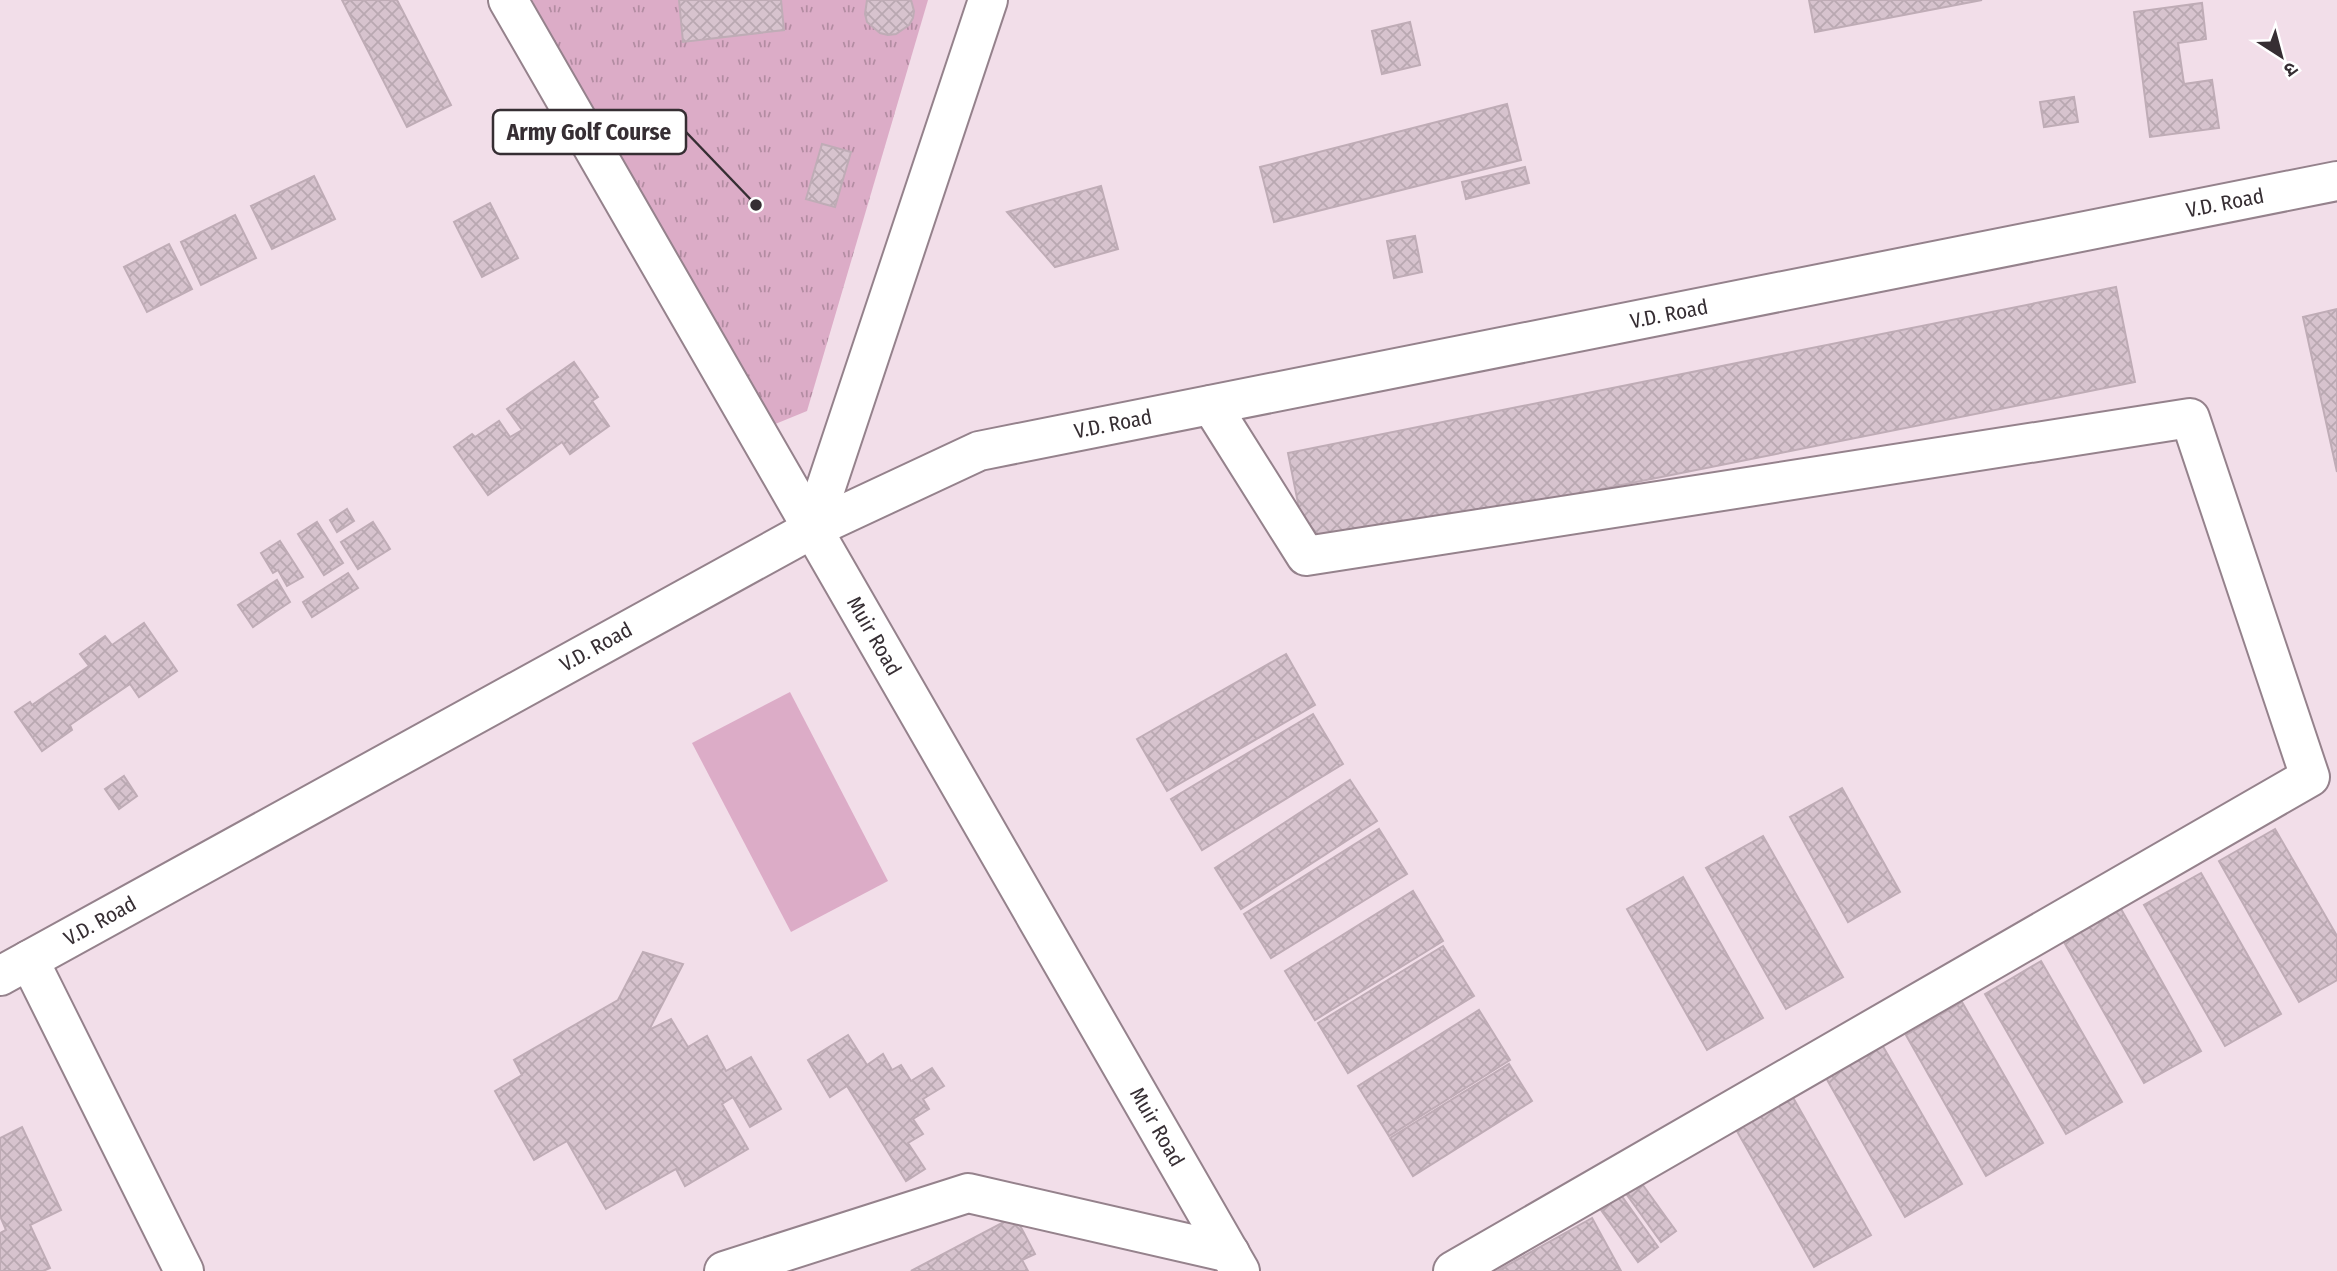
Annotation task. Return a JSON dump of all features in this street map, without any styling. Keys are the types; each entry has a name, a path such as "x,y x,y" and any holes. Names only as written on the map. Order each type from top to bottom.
{"street":[{"name":"Muir Road","path":"508,0 1235,1262"},
{"path":"812,529 988,0"},
{"name":"V.D. Road","path":"14,968 812,529 979,451 2337,181"},
{"path":"1211,405 1306,556 2190,418 2310,777 1454,1271"},
{"path":"14,968 184,1271"},
{"path":"724,1271 968,1194 1235,1262"}],"green space":[{"path":"532,0 928,0 807,411 768,427"},
{"path":"790,692 888,881 791,932 692,743"}],"building":[{"path":"342,0 397,0 451,105 407,127"},
{"path":"679,0 781,0 784,30 683,42"},
{"path":"867,0 911,0 913,18 909,25 896,34 880,33 867,22"},
{"path":"1809,0 1982,0 1815,32"},
{"path":"2202,3 2206,39 2178,43 2184,84 2212,80 2219,128 2150,137 2134,12"},
{"path":"1410,22 1420,65 1382,74 1372,31"},
{"path":"2074,97 2078,122 2044,127 2040,102"},
{"path":"1507,104 1521,160 1274,222 1260,167"},
{"path":"822,144 851,152 835,207 806,199"},
{"path":"1525,167 1529,183 1466,199 1462,182"},
{"path":"314,176 335,219 272,249 251,206"},
{"path":"1101,186 1118,249 1055,267 1007,212"},
{"path":"490,203 518,258 482,277 454,222"},
{"path":"235,215 256,258 201,285 181,242"},
{"path":"1415,236 1422,272 1394,278 1387,241"},
{"path":"169,244 192,289 147,312 124,267"},
{"path":"2116,287 2135,382 1307,548 1288,453"},
{"path":"2337,309 2337,472 2303,317"},
{"path":"574,362 598,397 592,401 609,426 570,454 562,442 488,495 454,447 472,434 475,437 499,421 510,437 522,430 507,409"},
{"path":"347,509 354,521 337,532 330,520"},
{"path":"317,522 343,563 324,575 298,534"},
{"path":"373,522 390,549 358,569 341,542"},
{"path":"280,541 303,577 287,586 278,570 273,573 261,553"},
{"path":"348,573 358,588 312,617 303,602"},
{"path":"277,580 290,602 253,627 238,605"},
{"path":"144,623 177,671 139,697 130,684 70,725 72,730 42,751 15,712 30,702 32,705 89,666 80,654 105,636 112,645"},
{"path":"1286,654 1315,705 1167,791 1137,739"},
{"path":"1313,714 1343,764 1202,850 1171,799"},
{"path":"124,776 137,796 119,809 105,789"},
{"path":"1350,780 1377,821 1241,909 1215,868"},
{"path":"1842,788 1900,892 1848,922 1790,817"},
{"path":"1379,829 1407,874 1271,958 1244,914"},
{"path":"2275,829 2337,936 2337,980 2299,1002 2219,861"},
{"path":"1763,836 1843,977 1786,1009 1706,868"},
{"path":"2201,873 2281,1014 2225,1046 2144,905"},
{"path":"1683,877 1763,1018 1707,1050 1627,909"},
{"path":"1413,891 1443,941 1315,1020 1285,971"},
{"path":"2121,909 2201,1051 2144,1083 2064,942"},
{"path":"1443,946 1474,996 1348,1073 1318,1023"},
{"path":"643,952 683,964 649,1030 671,1019 688,1047 707,1036 726,1071 751,1057 781,1109 750,1127 733,1097 722,1104 748,1149 685,1186 676,1169 606,1209 567,1141 534,1160 495,1091 522,1075 514,1060 618,1000"},
{"path":"2041,961 2122,1102 2066,1134 1985,994"},
{"path":"1962,1002 2043,1143 1986,1176 1906,1035"},
{"path":"1479,1010 1510,1060 1389,1136 1358,1086"},
{"path":"848,1035 867,1065 883,1054 892,1070 901,1065 911,1081 932,1068 944,1086 923,1099 929,1109 913,1119 923,1134 908,1143 925,1169 906,1181 847,1086 830,1097 808,1060"},
{"path":"1881,1043 1962,1184 1905,1217 1825,1076"},
{"path":"1509,1064 1532,1101 1413,1176 1390,1138"},
{"path":"1791,1094 1871,1235 1814,1267 1734,1126"},
{"path":"22,1127 61,1210 30,1225 50,1268 43,1271 0,1271 0,1233 6,1230 0,1216 0,1138"},
{"path":"1637,1177 1676,1231 1661,1242 1622,1188"},
{"path":"1621,1195 1658,1247 1638,1262 1601,1210"},
{"path":"1015,1216 1035,1254 1022,1260 1028,1271 911,1271"},
{"path":"1592,1218 1621,1271 1497,1271"}],"place":[{"name":"Army Golf Course","path":"756,205"}]}
